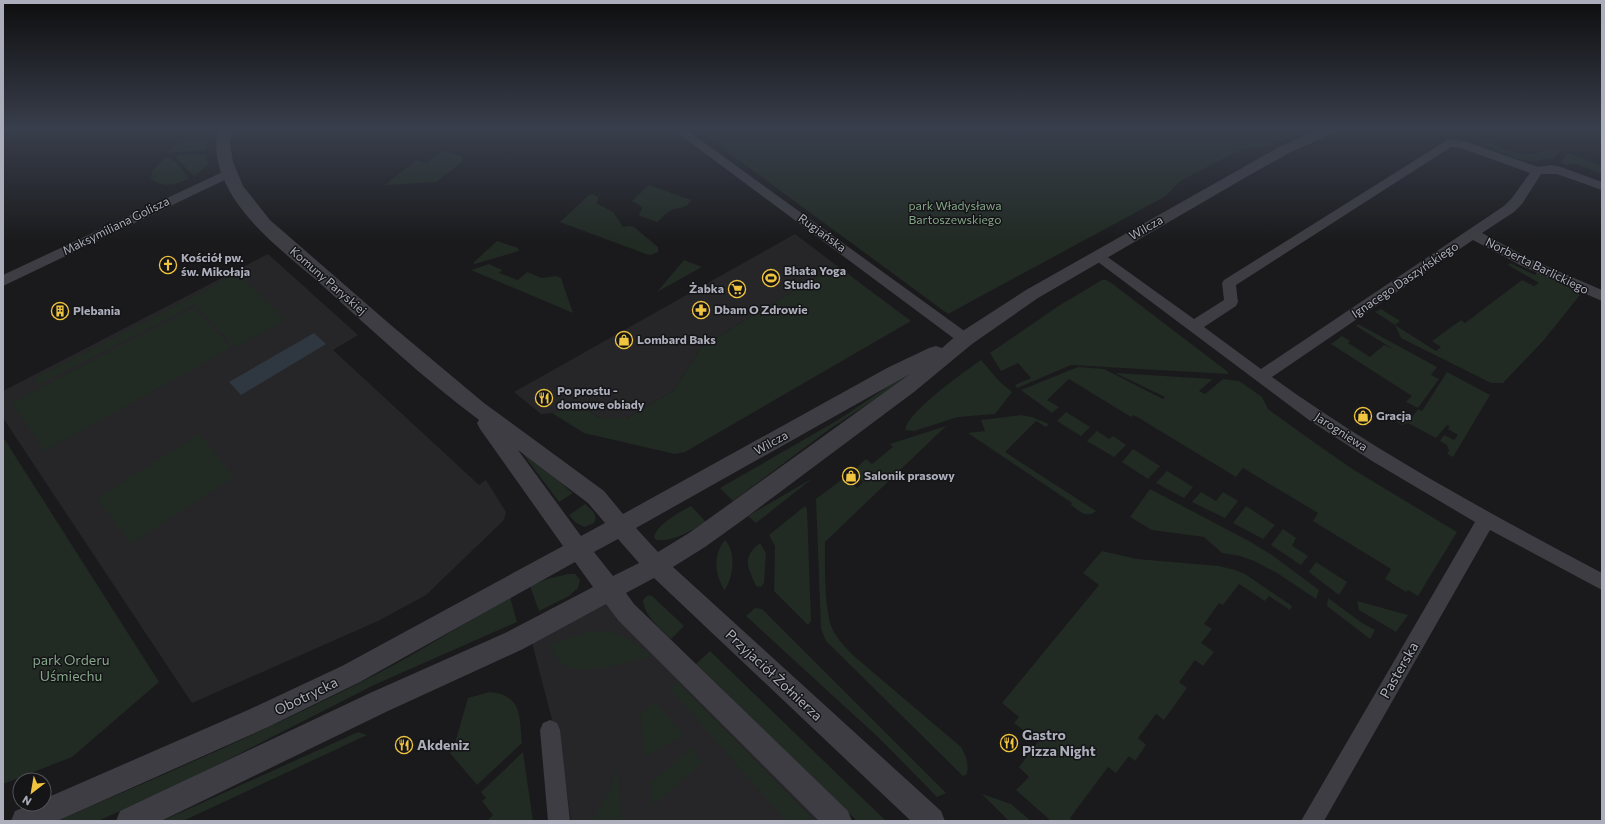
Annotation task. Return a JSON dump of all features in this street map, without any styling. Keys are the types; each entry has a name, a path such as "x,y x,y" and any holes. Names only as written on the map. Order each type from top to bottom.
{"street":[{"name":"Komuny Paryskiej","path":"227,166 235,186 244,200 279,238 386,332 477,408 582,484 622,525"},
{"name":"Rugiańska","path":"731,166 965,339"},
{"name":"Wilcza","path":"608,591 656,565 697,540 907,387 965,339 1032,294 1255,166"},
{"path":"1194,326 1231,302 1229,283 1413,166"},
{"path":"1525,166 1537,171 1560,171 1602,186"},
{"name":"Ignacego Daszyńskiego","path":"1262,376 1514,206 1537,171"},
{"name":"Maksymiliana Golisza","path":"3,280 229,173"},
{"name":"Norberta Barlickiego","path":"1474,234 1525,262 1602,296"},
{"name":"Jarogniewa","path":"1098,256 1348,438 1486,520 1602,582"},
{"name":"Wilcza","path":"578,549 894,373 965,339"},
{"name":"Komuny Paryskiej","path":"477,408 578,549"},
{"name":"Pasterska","path":"1312,821 1486,520"},
{"name":"Przyjaciół Żołnierza","path":"622,525 656,565 931,821"},
{"path":"578,549 608,591 643,629 838,821"},
{"name":"Obotrycka","path":"25,821 310,695 578,549"},
{"path":"130,821 191,794 379,702 514,641 608,591"},
{"path":"550,730 559,821"}],"shaded area":[{"path":"795,234 836,265 701,347 673,391 627,418 600,418 577,404 552,413 541,414 514,392"},
{"path":"268,254 358,335 333,350 479,485 486,480 506,512 504,520 426,595 378,621 192,703 3,418 3,391"},
{"path":"314,333 326,344 241,395 229,382"},
{"path":"605,599 825,821 571,821 562,758 531,639"}],"green space":[{"path":"157,166 180,166 188,179 178,183 164,185 151,179 152,171"},
{"path":"184,166 206,166 194,176"},
{"path":"408,166 456,166 436,182 385,185"},
{"name":"park Władysława Bartoszewskiego","path":"747,166 1208,166 1180,181 1166,196 948,314"},
{"path":"1582,166 1602,166 1602,174"},
{"path":"649,185 691,200 685,207 670,211 657,222 638,215 642,210 642,207 632,201"},
{"path":"593,194 599,198 596,203 613,212 623,227 634,227 658,247 658,252 651,255 646,254 560,222 588,196"},
{"path":"497,241 518,248 519,251 475,264 473,263"},
{"path":"684,260 702,267 657,292"},
{"path":"1510,263 1535,275 1537,272 1573,288 1580,295 1543,341 1503,383 1491,383 1401,338 1395,325 1436,351 1441,347 1432,341 1461,320 1465,323 1522,280 1534,286 1539,283 1508,265"},
{"path":"489,264 502,270 499,273 518,280 527,272 542,278 556,276 561,278 573,313 471,270"},
{"path":"836,265 911,321 685,452 675,454 584,433 552,413 577,404 600,418 627,418 673,391 701,347"},
{"path":"238,273 286,320 235,348 194,305 39,385 34,379"},
{"path":"1102,280 1110,282 1228,372 1228,374 1071,365 1017,388 1015,385 1031,378 1018,363 1001,371 990,353 1060,305"},
{"path":"193,308 231,348 45,451 11,403"},
{"path":"1381,309 1400,321 1395,325 1375,312"},
{"path":"1358,324 1437,367 1431,375 1439,379 1418,408 1406,402 1412,396 1331,344 1342,336 1350,341 1348,343 1370,357 1384,345 1393,349 1356,326"},
{"path":"963,342 831,428 733,501 720,488 838,420 923,363"},
{"path":"981,360 999,381 1012,392 995,414 958,417 914,431 906,430 908,423 925,404 951,382"},
{"path":"1078,367 1104,369 1163,399 1165,397 1115,373 1213,379 1199,391 1205,394 1223,379 1239,381 1262,397 1268,409 1315,443 1354,470 1457,532 1418,596 1408,590 1406,592 1385,579 1391,569 1313,521 1318,513 1243,468 1236,477 1134,415 1131,417 1069,379 1047,400 1059,407 1052,413 1021,390"},
{"path":"1447,372 1490,395 1453,457 1447,454 1449,451 1447,445 1440,441 1444,435 1454,440 1458,435 1448,429 1450,426 1447,425 1436,438 1408,423 1402,425 1395,421 1401,411 1412,417 1418,409 1422,411"},
{"path":"1066,412 1090,427 1081,436 1057,421"},
{"path":"1021,415 1032,417 1049,424 1046,427 1036,421 1005,452 1096,511 1089,514 1080,512 1071,505 1072,503 968,433 985,431 981,420"},
{"path":"946,426 825,542 826,585 829,619 837,636 855,657 961,747 966,757 968,767 967,774 963,776 826,641 821,629 816,499 844,478 857,488 863,482 852,472 866,459 872,464 893,447 890,444"},
{"path":"1097,431 1109,439 1113,436 1126,445 1114,457 1087,441"},
{"path":"199,434 234,477 131,544 97,498"},
{"name":"park Orderu Uśmiechu","path":"3,437 159,682 72,757 34,772 12,772 12,780 3,784"},
{"path":"1133,449 1160,466 1148,479 1122,462"},
{"path":"528,452 573,493 559,502 523,454"},
{"path":"1167,471 1193,487 1184,498 1156,483"},
{"path":"813,478 756,523 748,516"},
{"path":"1150,489 1249,541 1272,555 1319,590 1316,599 1277,573 1254,561 1240,556 1222,553 1204,537 1152,530 1130,517"},
{"path":"1201,492 1216,501 1223,492 1238,501 1225,518 1192,502"},
{"path":"585,504 594,512 596,517 594,523 584,527 575,522 569,515"},
{"path":"691,506 706,522 689,532 676,537 656,540 654,537 656,532 664,523"},
{"path":"805,506 807,509 811,621 808,625 774,591 775,546 769,535"},
{"path":"1246,506 1275,525 1263,539 1233,523"},
{"path":"1283,529 1296,538 1292,546 1308,556 1301,565 1271,545"},
{"path":"725,540 731,551 732,572 724,590 716,565 718,552"},
{"path":"760,543 766,553 764,583 761,587 756,586 748,563 750,553"},
{"path":"1102,551 1137,559 1219,566 1235,570 1245,574 1292,606 1290,610 1269,596 1265,601 1239,584 1223,605 1219,603 1204,624 1212,629 1201,643 1214,652 1203,666 1195,660 1179,682 1187,688 1164,720 1156,714 1138,738 1146,745 1135,761 1129,756 1116,773 1108,767 1070,818 1072,821 1051,821 1016,790 1029,777 1019,767 1038,742 1014,723 1019,717 1002,703 1099,585 1083,573"},
{"path":"1316,562 1347,582 1339,595 1309,572"},
{"path":"568,574 575,574 580,580 578,588 569,596 539,611 530,586 547,579"},
{"path":"648,595 652,596 684,626 671,639 653,621 646,611 643,600"},
{"path":"510,597 517,622 374,685 184,782 98,821 57,821 216,751 334,696 408,657"},
{"path":"1328,598 1362,623 1375,630 1370,639 1327,606"},
{"path":"1357,601 1408,615 1396,632 1359,610"},
{"path":"755,608 762,609 946,793 937,797 879,738 746,616"},
{"path":"608,631 626,638 652,656 609,667 596,669 575,669 566,666 558,660 550,644 588,632"},
{"path":"710,651 886,821 857,821 696,664"},
{"path":"678,682 815,821 786,821 670,689"},
{"path":"490,692 501,694 514,703 519,716 522,743 477,785 450,753 453,750 468,698"},
{"path":"655,702 684,735 645,757 640,715"},
{"path":"358,732 367,735 183,821 162,821"},
{"path":"691,748 703,762 653,806 650,783"},
{"path":"523,752 533,821 487,821 493,815 482,801 486,798 481,792"},
{"path":"617,763 622,821 592,821 611,786"},
{"path":"982,794 1011,804 1031,821 1009,821"}],"place":[{"name":"Kościół pw. św. Mikołaja","path":"168,265"},
{"name":"Bhata Yoga Studio","path":"771,278"},
{"name":"Żabka","path":"737,289"},
{"name":"Dbam O Zdrowie","path":"701,310"},
{"name":"Plebania","path":"60,311"},
{"name":"Lombard Baks","path":"624,340"},
{"name":"Po prostu - domowe obiady","path":"544,398"},
{"name":"Gracja","path":"1363,416"},
{"name":"Salonik prasowy","path":"851,476"},
{"name":"Gastro Pizza Night","path":"1009,743"},
{"name":"Akdeniz","path":"404,745"}]}
